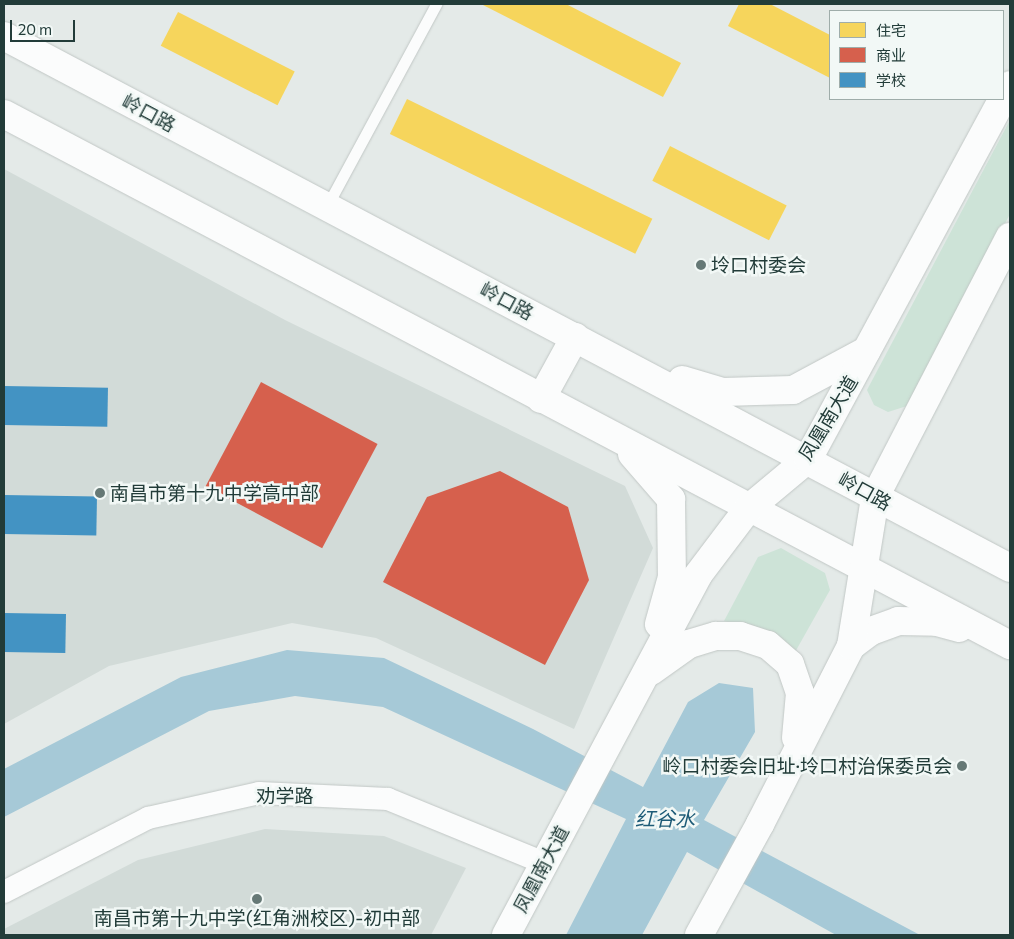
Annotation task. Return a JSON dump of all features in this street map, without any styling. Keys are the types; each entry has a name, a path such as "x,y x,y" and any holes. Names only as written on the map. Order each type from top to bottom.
{"main road":[{"name":"岭口路","path":"4,36 808,459 875,497 1010,568"},
{"name":"凤凰南大道","path":"1004,96 1010,85"},
{"name":"凤凰南大道","path":"506,935 698,575 748,509 808,459 1002,100"},
{"path":"4,114 748,509 1008,644"},
{"path":"699,935 760,824 795,752 851,646 875,497 1010,237"},
{"path":"540,399 575,337"},
{"path":"630,366 723,392 793,390 866,351"},
{"path":"622,442 671,499 672,577 644,676"},
{"path":"851,646 871,631 898,621 937,622 1008,644"},
{"path":"644,676 688,644 716,636 740,636 768,644 790,664 800,693 795,752"}],"street":[{"name":"劝学路","path":"4,892 148,818 259,793 388,799 544,863"}],"lane":[{"path":"327,206 436,4"}],"shaded area":[{"path":"4,169 285,320 625,486 653,548 574,729 376,638 292,623 109,666 4,724"},
{"name":"南昌市第十九中学(红角洲校区)-初中部","path":"265,829 384,836 466,868 431,935 4,935 4,929 138,860"}],"green space":[{"path":"1010,120 1010,214 910,405 888,412 874,405 867,390"},
{"path":"781,548 825,573 830,590 794,654 756,629 724,621 758,557"}],"water":[{"name":"红谷水","path":"287,650 384,658 533,729 643,787 688,702 719,683 753,688 755,732 704,820 920,935 836,935 687,852 642,935 566,935 626,819 383,707 295,696 209,711 4,817 4,769 181,677"}],"building: 住宅":[{"path":"481,4 566,4 681,63 663,97"},
{"path":"739,4 770,4 829,34 829,77 728,26"},
{"path":"178,12 295,71 277,105 161,46"},
{"path":"407,99 652,219 635,254 390,134"},
{"path":"670,146 787,205 769,240 652,181"}],"building: 商业":[{"path":"261,382 378,444 322,548 206,486"},
{"path":"500,471 568,507 589,580 545,665 383,582 427,497"}],"building: 学校":[{"path":"4,386 108,388 107,427 4,425"},
{"path":"4,495 97,497 96,536 4,534"},
{"path":"4,613 66,614 65,653 4,652"}],"place":[{"name":"坽口村委会","path":"701,265"},
{"name":"南昌市第十九中学高中部","path":"100,493"},
{"name":"岭口村委会旧址·坽口村治保委员会","path":"962,766"},
{"name":"南昌市第十九中学(红角洲校区)-初中部","path":"257,899"}]}
